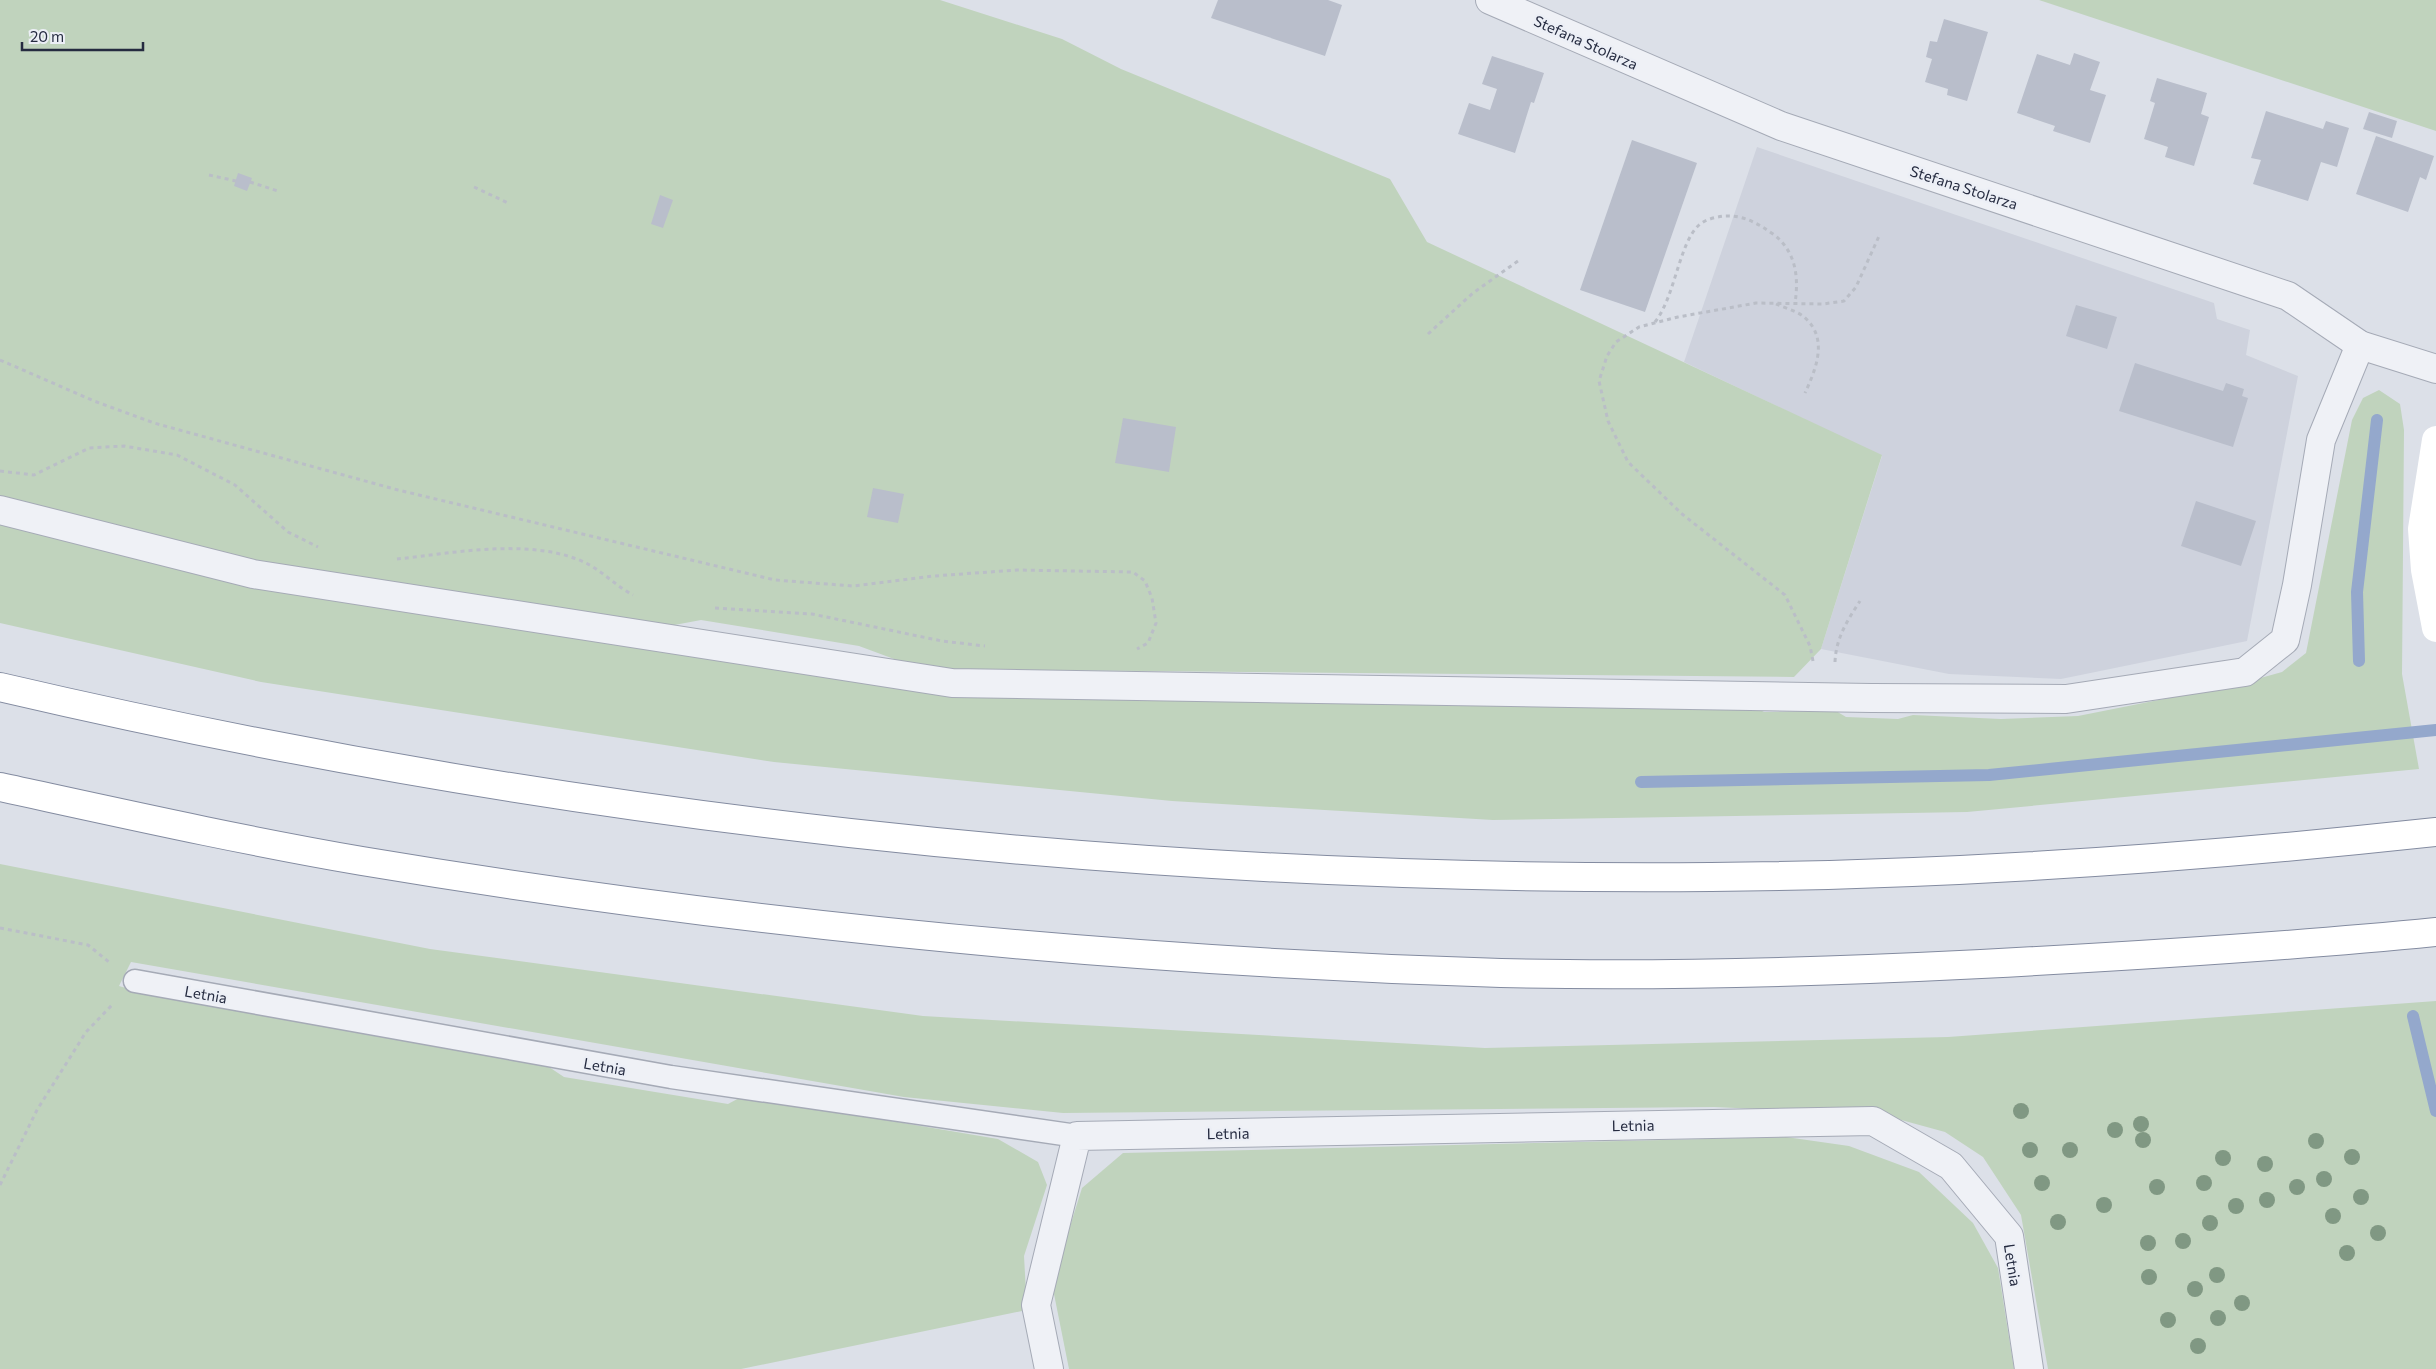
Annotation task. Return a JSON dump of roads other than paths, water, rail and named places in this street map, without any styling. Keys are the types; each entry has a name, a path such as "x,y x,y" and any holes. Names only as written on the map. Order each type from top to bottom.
{"main road":[{"path":"2436,440 2422,529 2425,570 2436,628"},
{"path":"0,687 125,716 300,751 482,783 793,827 948,844 1133,860 1318,869 1711,877 1940,870 2126,860 2322,844 2436,832"},
{"path":"0,787 221,835 360,860 549,890 783,922 905,935 1123,954 1324,966 1507,973 1718,973 2093,958 2253,948 2436,932"}],"street":[{"name":"Stefana Stolarza","path":"1490,0 1782,126 2288,296 2360,345 2436,369"},
{"path":"0,510 254,574 952,683 1871,698 2066,699 2245,672 2285,640 2297,585 2321,440 2360,345"},
{"name":"Letnia","path":"1077,1136 1873,1121 1951,1166 2009,1236 2029,1369"},
{"path":"1049,1369 1036,1305 1077,1136"}],"lane":[{"name":"Letnia","path":"135,981 671,1077 1077,1136"}],"waterway":[{"path":"2359,661 2357,592 2377,420"},
{"path":"1641,782 1989,775 2436,730"},
{"path":"2413,1016 2436,1111"}]}
